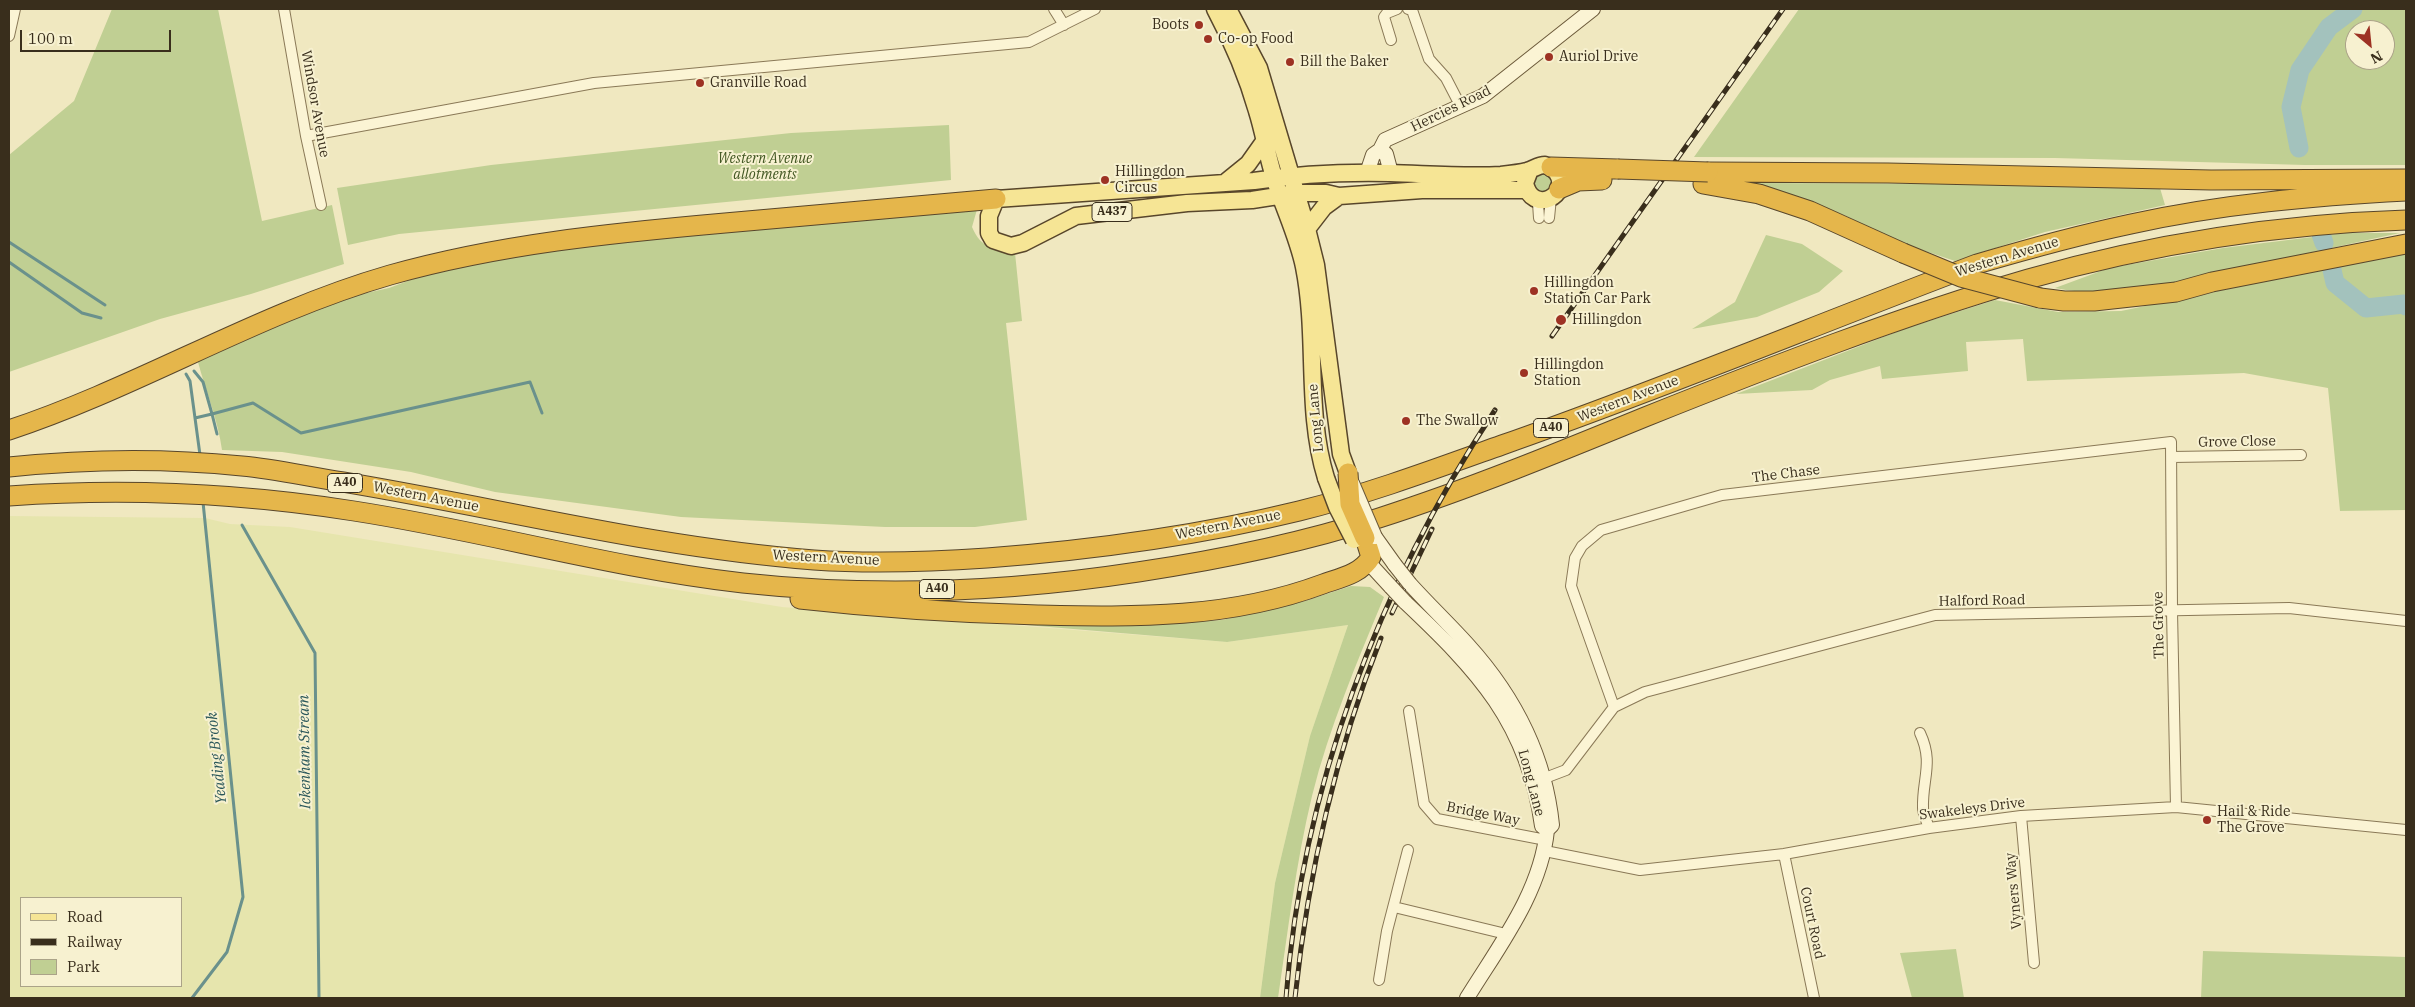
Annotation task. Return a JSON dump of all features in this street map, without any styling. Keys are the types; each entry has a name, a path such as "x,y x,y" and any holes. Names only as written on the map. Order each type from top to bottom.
{"highway":[{"path":"1551,167 1617,175 1706,178 1888,173 2210,180 2406,179"},
{"path":"1555,193 1578,181 1617,175"},
{"path":"1706,178 1810,210 1903,253 1961,277 2040,298 2064,301 2094,301 2176,292 2212,282 2406,244"},
{"name":"Western Avenue","path":"9,467 70,460 244,466 416,494 591,530 677,544 816,560 926,562 1049,553 1163,538 1300,511 1399,481 1627,400 1977,264 2034,248 2132,224 2221,208 2301,199 2406,191"},
{"path":"9,430 104,393 296,309 386,276 465,256 532,243 640,230 996,199"},
{"name":"Western Avenue","path":"9,496 117,491 180,493 353,510 607,562 744,583 812,588 925,589 1035,584 1134,573 1198,562 1376,519 1496,477 1647,416 1842,342 2026,280 2085,264 2178,244 2304,227 2406,220"},
{"path":"674,573 735,590 872,607 959,612 1136,617 1220,611 1282,598 1354,573 1368,562 1371,552 1350,504 1348,474"}],"main road":[{"name":"Long Lane","path":"1215,9 1239,60 1257,109 1274,179 1289,194 1307,229 1316,265 1341,454 1348,474"},
{"name":"Long Lane","path":"1228,9 1259,68 1292,176 1289,194 1304,266 1311,318 1314,426 1319,456 1337,507 1365,538 1395,565 1468,645 1501,686 1531,739 1545,778 1552,825 1531,891 1467,998"},
{"name":"Hercies Road","path":"1367,173 1373,154 1380,150 1385,140 1461,107 1491,90 1593,9"},
{"path":"1227,182 1248,164 1265,140"},
{"path":"1380,150 1386,154 1391,173"},
{"path":"1274,179 1292,176 1367,173 1485,176 1530,170 1544,165 1551,167 1559,176 1555,193 1540,200 1530,194 1422,190 1339,196 1326,193 1289,194"},
{"path":"1530,170 1525,183 1530,194"},
{"name":"A437","path":"1274,179 996,199 990,216 989,233 993,240 1011,246 1023,243 1076,216 1187,203 1252,200 1289,194"},
{"path":"1307,229 1324,207 1339,196"},
{"name":"Long Lane","path":"1368,562 1386,583 1459,653 1481,680 1506,718 1529,765 1546,840"}],"street":[{"path":"9,36 15,9"},
{"name":"Windsor Avenue","path":"284,9 306,136 321,205"},
{"path":"1054,9 1064,25"},
{"path":"306,136 594,83 1029,42 1095,9"},
{"path":"1391,40 1384,17 1387,13 1397,9"},
{"path":"1411,9 1429,59 1446,78 1461,107"},
{"path":"1530,194 1538,203 1544,218 1555,193"},
{"name":"The Grove","path":"2171,442 2176,807"},
{"name":"The Chase","path":"1614,706 1571,586 1575,558 1582,546 1601,530 1722,495 2171,442"},
{"name":"Grove Close","path":"2172,457 2301,455"},
{"name":"Halford Road","path":"1545,778 1566,770 1614,706 1645,692 1935,615 2172,612 2289,608 2406,621"},
{"name":"Bridge Way","path":"1409,711 1424,804 1437,819 1546,840"},
{"path":"1920,733 1927,747 1927,767 1922,810 1929,828"},
{"name":"Swakeleys Drive","path":"1546,840 1640,870 1784,854 1929,828 2021,816 2176,807 2406,830"},
{"name":"Vyners Way","path":"2021,816 2034,963"},
{"path":"1379,980 1387,931 1408,850"},
{"name":"Court Road","path":"1784,854 1814,998"},
{"path":"1394,908 1506,934"}],"green space":[{"path":"112,9 218,9 262,221 332,205 344,264 251,294 160,319 9,372 9,155 74,101"},
{"path":"1799,9 2406,9 2406,165 2305,165 2055,158 1694,157"},
{"name":"Western Avenue allotments","path":"949,125 951,180 399,234 348,245 337,188 491,165 791,133"},
{"path":"1539,174 1547,174 1552,179 1550,190 1539,192 1534,187 1534,179"},
{"path":"1754,183 1991,184 2160,188 2165,205 2045,232 1955,261 1901,243 1844,215"},
{"path":"978,206 972,227 980,240 994,248 1015,253 1022,321 1006,323 1027,520 975,527 885,527 681,517 495,492 411,472 282,452 222,450 215,417 198,362 240,338 325,302 389,288 445,267 533,252"},
{"path":"2345,233 2400,233 2152,288 2103,292 2055,288 2109,268 2223,248"},
{"path":"1766,235 1802,244 1843,271 1819,292 1757,317 1692,329 1735,302"},
{"path":"2406,252 2406,510 2340,511 2328,388 2244,373 2027,381 2023,339 1966,342 1968,371 1882,379 1880,366 1830,380 1812,390 1736,394 1904,329 1995,300 2058,312 2121,311"},
{"path":"9,516 205,518 230,524 290,527 782,607 1227,642 1348,625 1310,736 1275,883 1260,998 9,998"},
{"path":"1351,586 1370,587 1384,597 1335,720 1312,796 1297,871 1278,998 1260,998 1275,883 1310,736 1348,625 1227,642 955,619 1137,626 1222,620 1305,601"},
{"path":"1956,949 1964,998 1912,998 1900,953"},
{"path":"2203,951 2406,957 2405,998 2201,998"}],"waterway":[{"path":"2299,148 2291,107 2300,70 2329,27 2353,9"},
{"path":"2321,234 2324,243"},
{"path":"9,242 105,305"},
{"path":"2330,261 2335,283 2366,308 2404,304 2406,306"},
{"name":"Yeading Brook","path":"9,262 82,313 101,318"},
{"path":"194,371 203,382 212,414 253,403 301,433 530,382 542,413"},
{"name":"Yeading Brook","path":"186,374 190,381 200,455"},
{"name":"Ickenham Stream","path":"195,418 212,414 217,434"},
{"name":"Yeading Brook","path":"192,998 227,952 243,897 203,502"},
{"name":"Ickenham Stream","path":"242,525 315,653 319,998"}],"railway":[{"path":"1552,336 1783,9"},
{"path":"1286,998 1295,919 1309,842 1329,766 1353,691 1382,618 1416,546 1453,477 1495,410"},
{"path":"1392,613 1432,529"},
{"path":"1295,998 1307,906 1326,815 1350,726 1381,638"}],"place":[{"name":"Boots","path":"1199,25"},
{"name":"Co-op Food","path":"1208,39"},
{"name":"Auriol Drive","path":"1549,57"},
{"name":"Bill the Baker","path":"1290,62"},
{"name":"Granville Road","path":"700,83"},
{"name":"Hillingdon Circus","path":"1105,180"},
{"name":"Hillingdon Station Car Park","path":"1534,291"},
{"name":"Hillingdon","path":"1561,320"},
{"name":"Hillingdon Station","path":"1524,373"},
{"name":"The Swallow","path":"1406,421"},
{"name":"Hail & Ride The Grove","path":"2207,820"}]}
